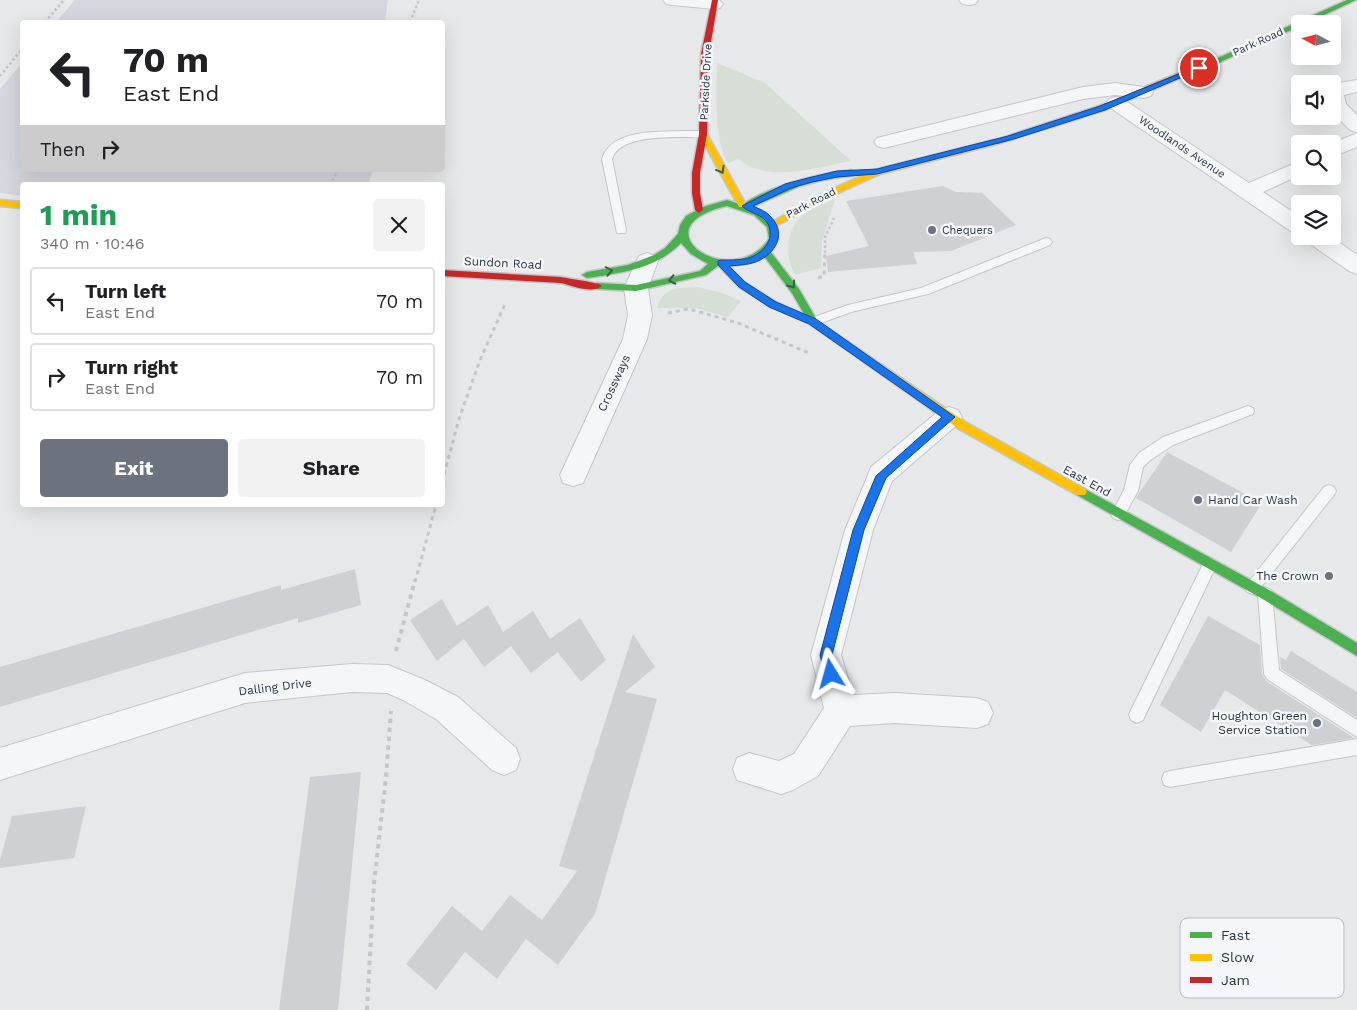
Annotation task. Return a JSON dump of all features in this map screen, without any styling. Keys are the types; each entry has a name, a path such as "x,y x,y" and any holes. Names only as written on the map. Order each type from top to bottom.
{"street":[{"path":"672,0 714,2"},
{"name":"Parkside Drive","path":"699,210 696,193 696,173 703,134 705,54 714,2"},
{"name":"Park Road","path":"772,224 820,198 877,172 1011,138 1116,103 1344,2"},
{"path":"1357,86 1335,89 1333,96 1335,104 1357,126"},
{"path":"884,142 1083,93 1115,89 1144,92"},
{"name":"Woodlands Avenue","path":"1116,103 1291,221"},
{"name":"Parkside Drive","path":"703,134 720,168 744,205"},
{"path":"1341,147 1357,139"},
{"path":"1248,192 1291,171"},
{"name":"Park Road","path":"744,205 788,186 811,180 837,174 877,172"},
{"path":"0,203 20,205"},
{"path":"683,236 686,221 699,210 712,205 727,203 744,205 762,213 772,224 775,238 766,252"},
{"name":"Sundon Road","path":"561,280 623,268 647,261 666,252 683,236"},
{"name":"East End","path":"683,236 686,244 694,252 719,263 746,262 766,252 796,291 813,322"},
{"path":"1327,245 1357,266"},
{"path":"636,288 647,261"},
{"name":"Sundon Road","path":"445,273 561,280 580,285 636,288 703,273 719,263"},
{"name":"East End","path":"719,263 742,285 772,304 813,322 949,417 1039,470 1258,591 1357,650"},
{"name":"Crossways","path":"572,475 635,338 640,315 636,288"},
{"path":"750,769 781,778 806,765 841,711 826,655 858,530 881,476 949,417"},
{"name":"Dalling Drive","path":"0,764 245,688 352,678 388,679 414,690 447,708 504,759"},
{"path":"841,711 894,708 977,713"}],"lane":[{"path":"621,230 607,159 609,150 618,144 652,136 703,134"},
{"path":"813,322 848,309 924,291 1046,242"},
{"path":"1118,514 1130,491 1137,465 1144,457 1168,441 1248,411"},
{"path":"1329,491 1258,591 1272,674 1357,729"},
{"path":"1137,714 1210,564"},
{"path":"1170,779 1357,747"}],"path":[{"path":"47,20 64,0"},
{"path":"411,20 419,0"},
{"path":"0,76 20,52"},
{"path":"815,278 824,276 826,237 836,212"},
{"path":"445,472 480,360 507,300"},
{"path":"367,1010 374,883 391,712 388,679 435,507"}],"shaded area":[{"path":"75,0 388,0 385,20 58,20"},
{"path":"717,63 765,83 851,161 793,172 764,171 750,167 738,159 728,163 723,154 718,129 716,101"},
{"path":"20,65 20,172 372,172 369,182 20,182 20,196 0,193 0,89"},
{"path":"835,199 822,241 821,268 795,275 791,267 788,250 794,225 810,210"},
{"path":"698,287 722,293 741,301 728,317 696,308 657,308 668,292 678,288"}],"building":[{"name":"Chequers","path":"943,186 956,192 982,193 1016,225 951,251 913,252 917,264 828,272 826,256 869,246 846,201"},
{"name":"Hand Car Wash","path":"1167,452 1262,503 1231,552 1136,498"},
{"path":"355,569 361,605 298,623 298,618 0,707 0,667 281,585 281,590"},
{"path":"442,599 457,626 488,605 503,632 533,611 550,639 580,618 606,660 581,682 558,652 531,673 511,646 484,667 464,639 437,661 410,620"},
{"path":"1208,616 1260,645 1262,674 1266,681 1354,738 1312,745 1225,690 1201,732 1160,705"},
{"path":"633,634 655,667 625,692 657,699 595,914 558,965 526,939 497,979 465,952 436,990 406,964 452,906 482,931 510,895 542,920 577,871 559,866"},
{"path":"1291,651 1357,692 1357,718 1281,669 1280,657 1286,660"},
{"path":"361,772 338,1010 279,1010 310,777"},
{"path":"86,806 74,858 0,868 0,860 12,816"}],"traffic: fast":[{"path":"1204,66 1353,0"},
{"path":"746,206 797,184 823,177 851,173"},
{"path":"727,203 757,213 772,226 773,239 765,251 750,260 732,264 712,262 694,252 685,242 682,233 684,225 689,218 717,205 727,203"},
{"path":"587,275 628,268 648,262 666,252 683,235"},
{"path":"766,252 796,291 813,322"},
{"path":"597,286 636,288 703,273 717,262"},
{"path":"1081,492 1265,594 1357,650"}],"traffic: slow":[{"path":"703,134 742,205"},
{"path":"773,224 820,198 877,172 994,142"},
{"path":"0,203 20,205"},
{"path":"721,263 742,285 773,304 813,322 963,426 1081,492"}],"traffic: jam":[{"path":"699,210 696,193 696,173 703,134 705,54 715,0"},
{"path":"994,142 1102,108 1204,66"},
{"path":"445,273 561,280 580,285 597,286"}],"place":[{"name":"Chequers","path":"932,230"},
{"name":"Hand Car Wash","path":"1198,500"},
{"name":"The Crown","path":"1329,576"},
{"name":"Houghton Green Service Station","path":"1317,723"}],"route":[{"path":"831,674 826,655 858,530 881,476 949,417 813,322 772,304 742,285 721,263 734,264 757,258 772,246 775,238 775,231 766,216 746,206 788,186 811,180 837,174 877,172 1011,138 1102,108 1199,68"}]}
